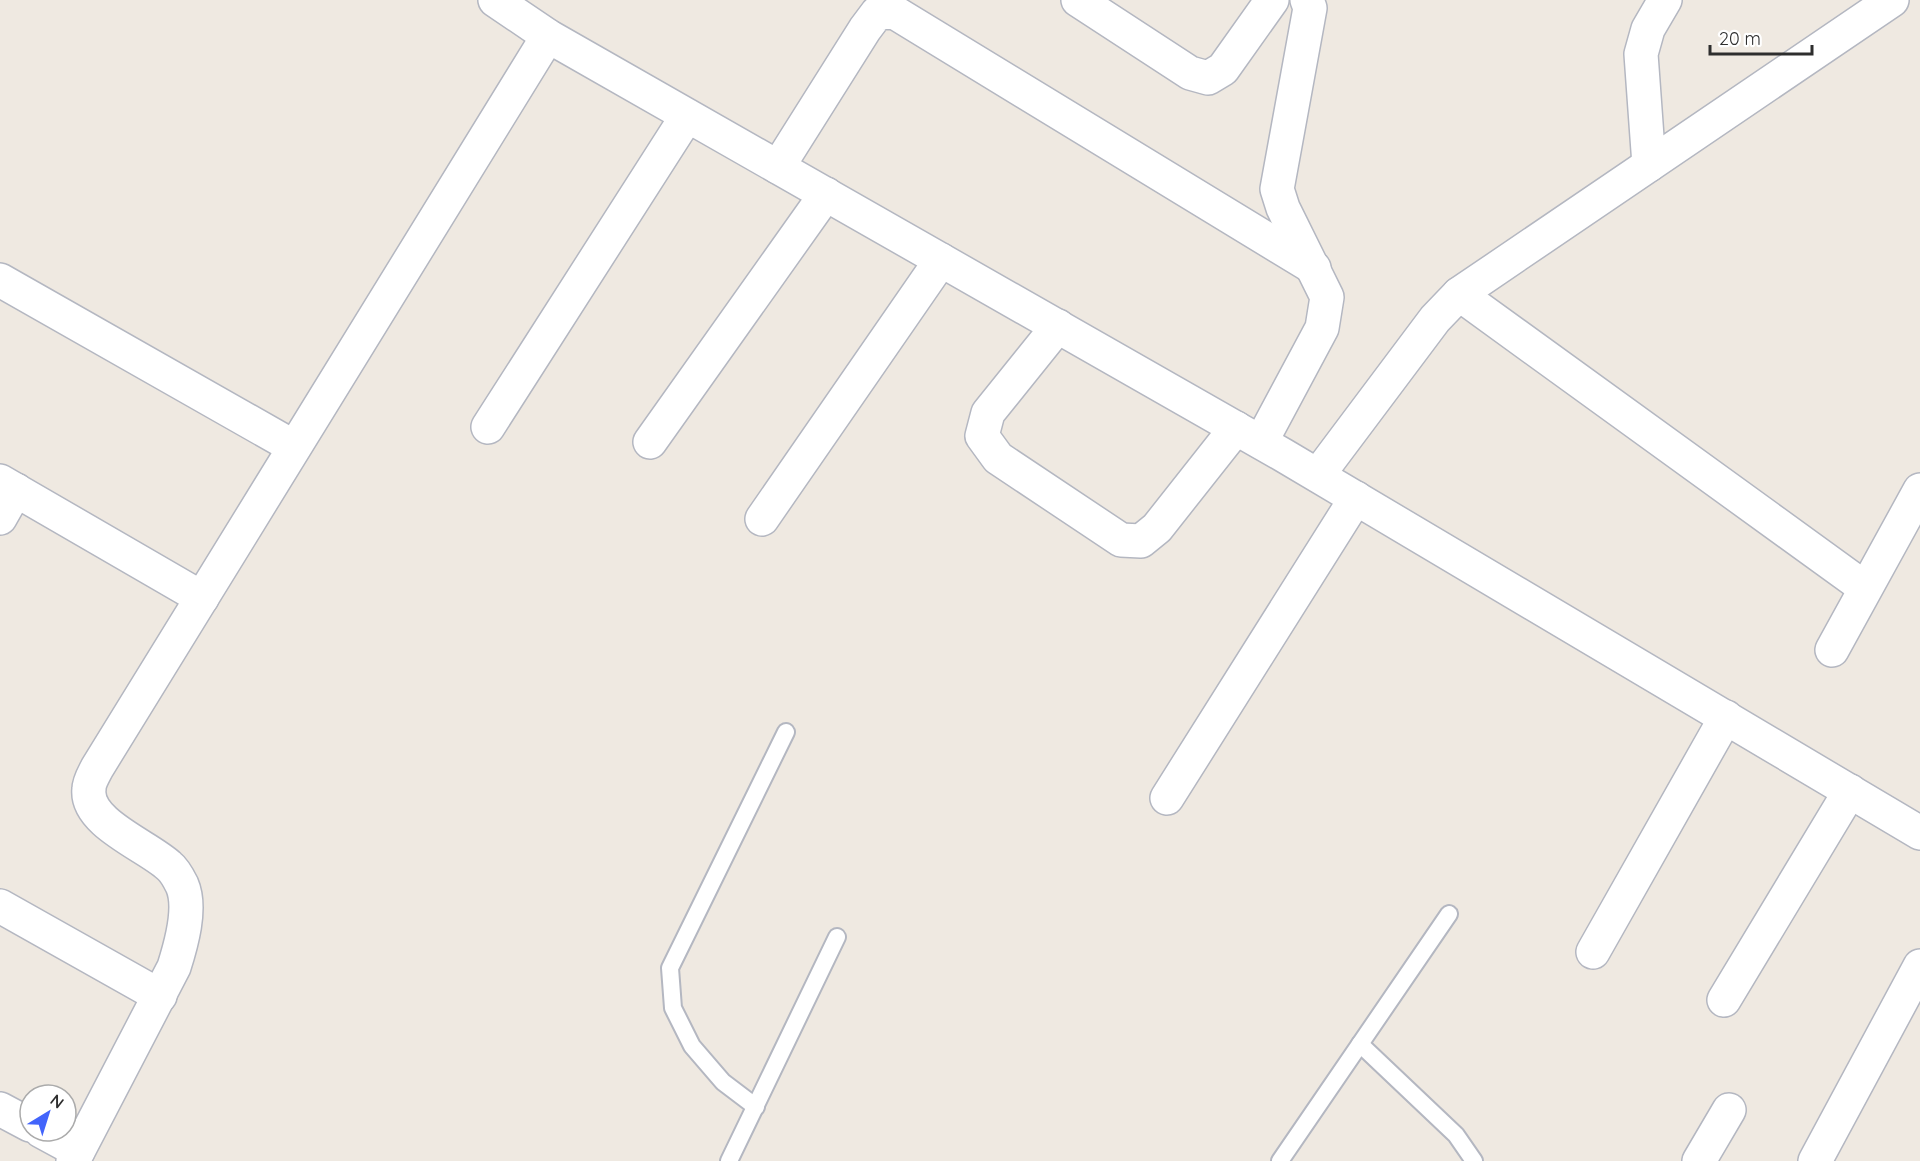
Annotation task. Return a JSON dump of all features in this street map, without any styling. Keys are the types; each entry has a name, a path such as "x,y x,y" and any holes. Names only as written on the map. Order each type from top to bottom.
{"street":[{"path":"495,0 548,36 1318,475 1920,832"},
{"path":"1078,0 1190,73 1208,78 1223,69 1272,0"},
{"path":"1649,165 1641,54 1648,29 1665,0"},
{"path":"1318,475 1435,318 1459,294 1885,2"},
{"path":"1058,326 988,413 982,436 998,458 1121,540 1141,540 1157,528 1249,435 1322,328 1327,297 1283,208 1277,189 1310,3"},
{"path":"778,167 865,29 877,13 894,12 1314,268"},
{"path":"57,1143 75,1156 174,967 182,940 186,911 183,886 170,867 100,818 90,803 88,788 97,768 548,36"},
{"path":"488,427 687,116"},
{"path":"650,442 826,194"},
{"path":"762,519 941,260"},
{"path":"0,280 294,447"},
{"path":"1459,294 1865,588"},
{"path":"1832,650 1920,490"},
{"path":"5,496 202,598"},
{"path":"1167,798 1356,498"},
{"path":"1593,952 1726,717"},
{"path":"1724,1000 1850,791"},
{"path":"0,906 160,996"},
{"path":"1815,1161 1920,966"},
{"path":"0,1109 18,1119"},
{"path":"1699,1161 1729,1110"}],"lane":[{"path":"756,1107 723,1082 692,1046 673,1008 670,968 786,732"},
{"path":"1280,1161 1449,914"},
{"path":"729,1161 837,937"},
{"path":"1360,1044 1456,1135 1474,1161"}]}
